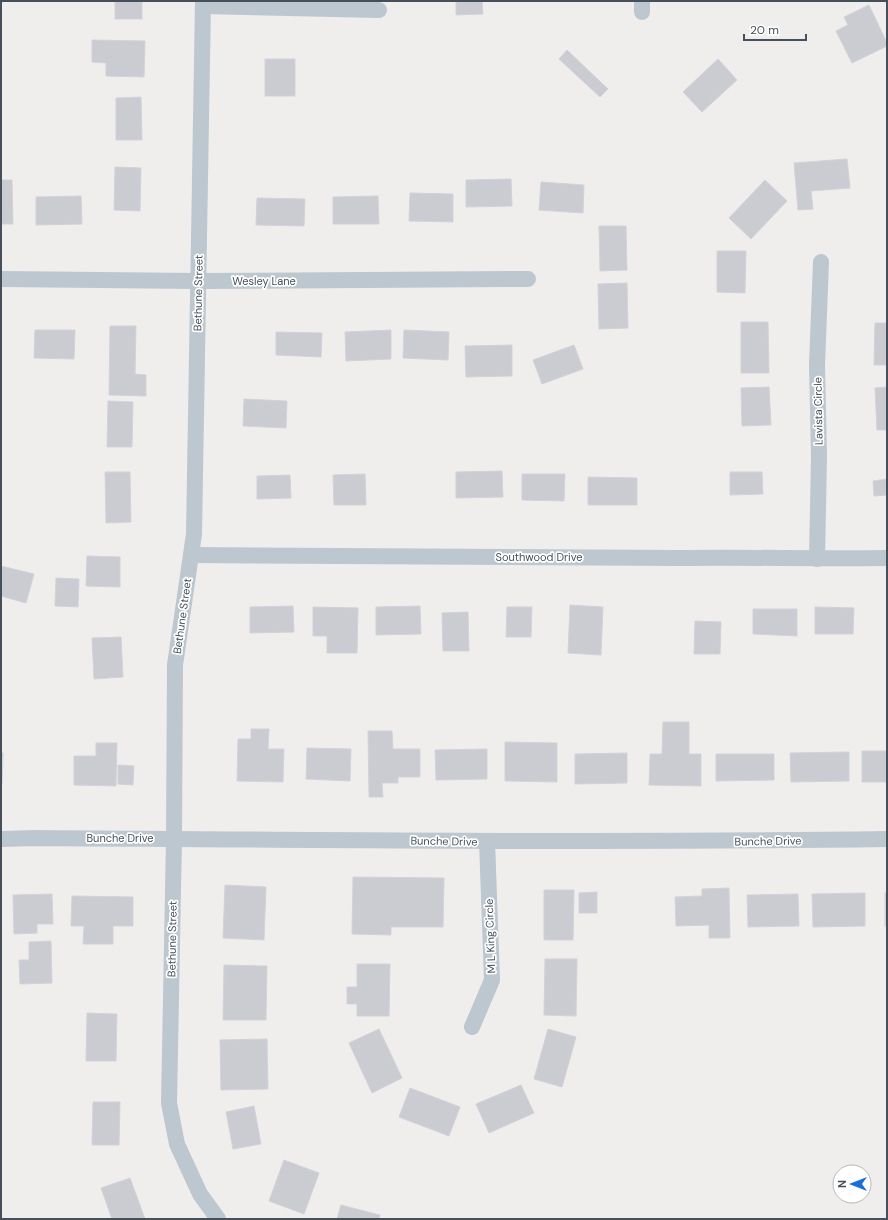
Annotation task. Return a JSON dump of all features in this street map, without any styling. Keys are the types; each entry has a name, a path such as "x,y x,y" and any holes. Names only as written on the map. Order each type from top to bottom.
{"street":[{"path":"203,3 379,10"},
{"name":"Bethune Street","path":"203,3 197,281 194,534 174,664 174,839 169,1103 177,1144 200,1194 218,1219"},
{"name":"Lavista Circle","path":"817,559 819,456 817,366 821,262"},
{"name":"Wesley Lane","path":"1,279 197,281 528,280"},
{"name":"Southwood Drive","path":"191,555 677,558 758,557 817,559 887,558"},
{"name":"Bunche Drive","path":"1,838 487,841 887,839"},
{"name":"M L King Circle","path":"472,1027 492,980 487,841"}],"building":[{"path":"115,1 142,1 142,19 115,19"},
{"path":"456,1 482,1 483,14 456,15"},
{"path":"869,5 887,43 887,46 852,63 836,31 848,25 844,17"},
{"path":"92,40 145,41 144,77 106,76 106,63 92,62"},
{"path":"567,50 608,89 600,97 559,59"},
{"path":"265,59 295,59 295,96 265,96"},
{"path":"718,59 737,80 702,112 683,92"},
{"path":"141,97 142,140 116,140 116,98"},
{"path":"847,159 850,188 811,191 813,209 798,210 794,163"},
{"path":"115,167 141,168 140,211 114,210"},
{"path":"511,179 512,206 466,207 466,180"},
{"path":"1,180 12,180 13,224 1,224"},
{"path":"765,180 787,201 751,239 729,218"},
{"path":"541,182 584,185 583,213 539,210"},
{"path":"410,193 453,194 453,222 409,221"},
{"path":"81,196 82,224 36,225 36,197"},
{"path":"378,196 379,224 333,224 333,197"},
{"path":"257,198 305,199 304,226 256,225"},
{"path":"599,226 626,226 627,270 600,271"},
{"path":"717,251 746,251 745,293 717,292"},
{"path":"627,283 628,328 599,329 598,284"},
{"path":"741,322 768,322 769,373 741,373"},
{"path":"875,323 887,323 887,365 874,365"},
{"path":"110,326 136,326 135,374 146,375 146,396 109,395"},
{"path":"35,330 75,330 74,359 34,358"},
{"path":"391,330 391,359 346,361 345,332"},
{"path":"404,330 449,332 448,360 403,358"},
{"path":"276,332 322,333 321,357 276,355"},
{"path":"512,345 512,376 466,377 465,346"},
{"path":"574,345 583,369 542,384 533,360"},
{"path":"769,387 771,425 742,426 741,388"},
{"path":"887,387 887,430 877,430 875,388"},
{"path":"244,399 287,401 286,428 243,426"},
{"path":"108,401 133,402 132,447 107,447"},
{"path":"502,471 503,497 456,498 456,472"},
{"path":"105,472 130,472 131,522 106,523"},
{"path":"730,472 762,472 763,494 730,495"},
{"path":"365,474 366,505 334,505 333,475"},
{"path":"522,474 565,474 564,501 522,500"},
{"path":"290,475 291,498 257,499 257,476"},
{"path":"588,477 637,478 637,505 588,505"},
{"path":"887,479 887,495 874,496 873,481"},
{"path":"87,556 120,557 120,587 86,586"},
{"path":"1,566 34,574 26,603 1,596"},
{"path":"56,578 79,579 78,607 55,606"},
{"path":"570,605 603,607 601,655 568,653"},
{"path":"293,606 294,632 250,633 250,607"},
{"path":"420,606 421,634 376,635 376,607"},
{"path":"313,607 358,608 357,653 327,653 327,636 313,636"},
{"path":"507,607 532,607 531,637 506,637"},
{"path":"815,607 854,608 853,634 815,634"},
{"path":"753,609 797,609 797,636 753,634"},
{"path":"468,612 469,651 443,651 442,613"},
{"path":"695,621 721,622 720,654 694,654"},
{"path":"121,637 123,677 94,679 92,638"},
{"path":"663,722 689,722 689,754 701,754 701,786 649,785 650,754 662,754"},
{"path":"251,729 269,729 268,749 284,749 283,782 237,781 238,739 251,739"},
{"path":"368,731 392,731 393,749 420,749 420,777 398,777 398,783 382,783 383,797 369,797"},
{"path":"505,742 557,743 557,782 505,781"},
{"path":"96,743 117,743 116,786 74,785 74,756 96,756"},
{"path":"307,748 351,749 350,781 306,779"},
{"path":"487,749 487,779 436,780 435,750"},
{"path":"862,751 887,751 887,782 862,782"},
{"path":"849,752 849,781 791,782 790,753"},
{"path":"1,753 3,753 2,784 1,784"},
{"path":"627,753 627,783 575,784 575,754"},
{"path":"716,754 774,754 774,780 716,781"},
{"path":"118,765 134,766 133,785 118,784"},
{"path":"353,877 444,878 443,927 391,927 391,935 352,934"},
{"path":"225,885 266,887 264,940 223,938"},
{"path":"729,888 730,938 709,938 709,925 676,926 675,897 702,896 702,889"},
{"path":"544,890 574,890 573,940 544,940"},
{"path":"597,892 597,913 579,913 579,893"},
{"path":"865,893 865,926 813,927 812,894"},
{"path":"885,893 887,893 887,926 885,926"},
{"path":"52,894 53,924 37,924 37,933 14,934 13,895"},
{"path":"798,894 799,926 748,927 747,895"},
{"path":"72,896 133,897 133,926 113,926 113,944 83,944 84,926 71,926"},
{"path":"51,941 52,983 20,984 19,960 29,960 29,942"},
{"path":"545,959 577,959 576,1016 544,1015"},
{"path":"357,964 390,964 389,1016 357,1016 357,1004 347,1004 347,987 357,987"},
{"path":"224,965 267,966 266,1020 223,1020"},
{"path":"87,1013 117,1014 116,1061 86,1061"},
{"path":"379,1029 402,1078 372,1093 349,1043"},
{"path":"548,1029 576,1037 562,1087 534,1079"},
{"path":"267,1039 268,1089 221,1090 220,1040"},
{"path":"521,1085 534,1113 489,1133 476,1104"},
{"path":"410,1088 460,1107 449,1136 399,1117"},
{"path":"93,1102 120,1102 119,1145 92,1145"},
{"path":"254,1106 261,1144 233,1149 226,1112"},
{"path":"284,1160 319,1173 304,1214 269,1201"},
{"path":"130,1178 145,1219 112,1219 101,1188"},
{"path":"341,1205 380,1215 379,1219 337,1219"}]}
